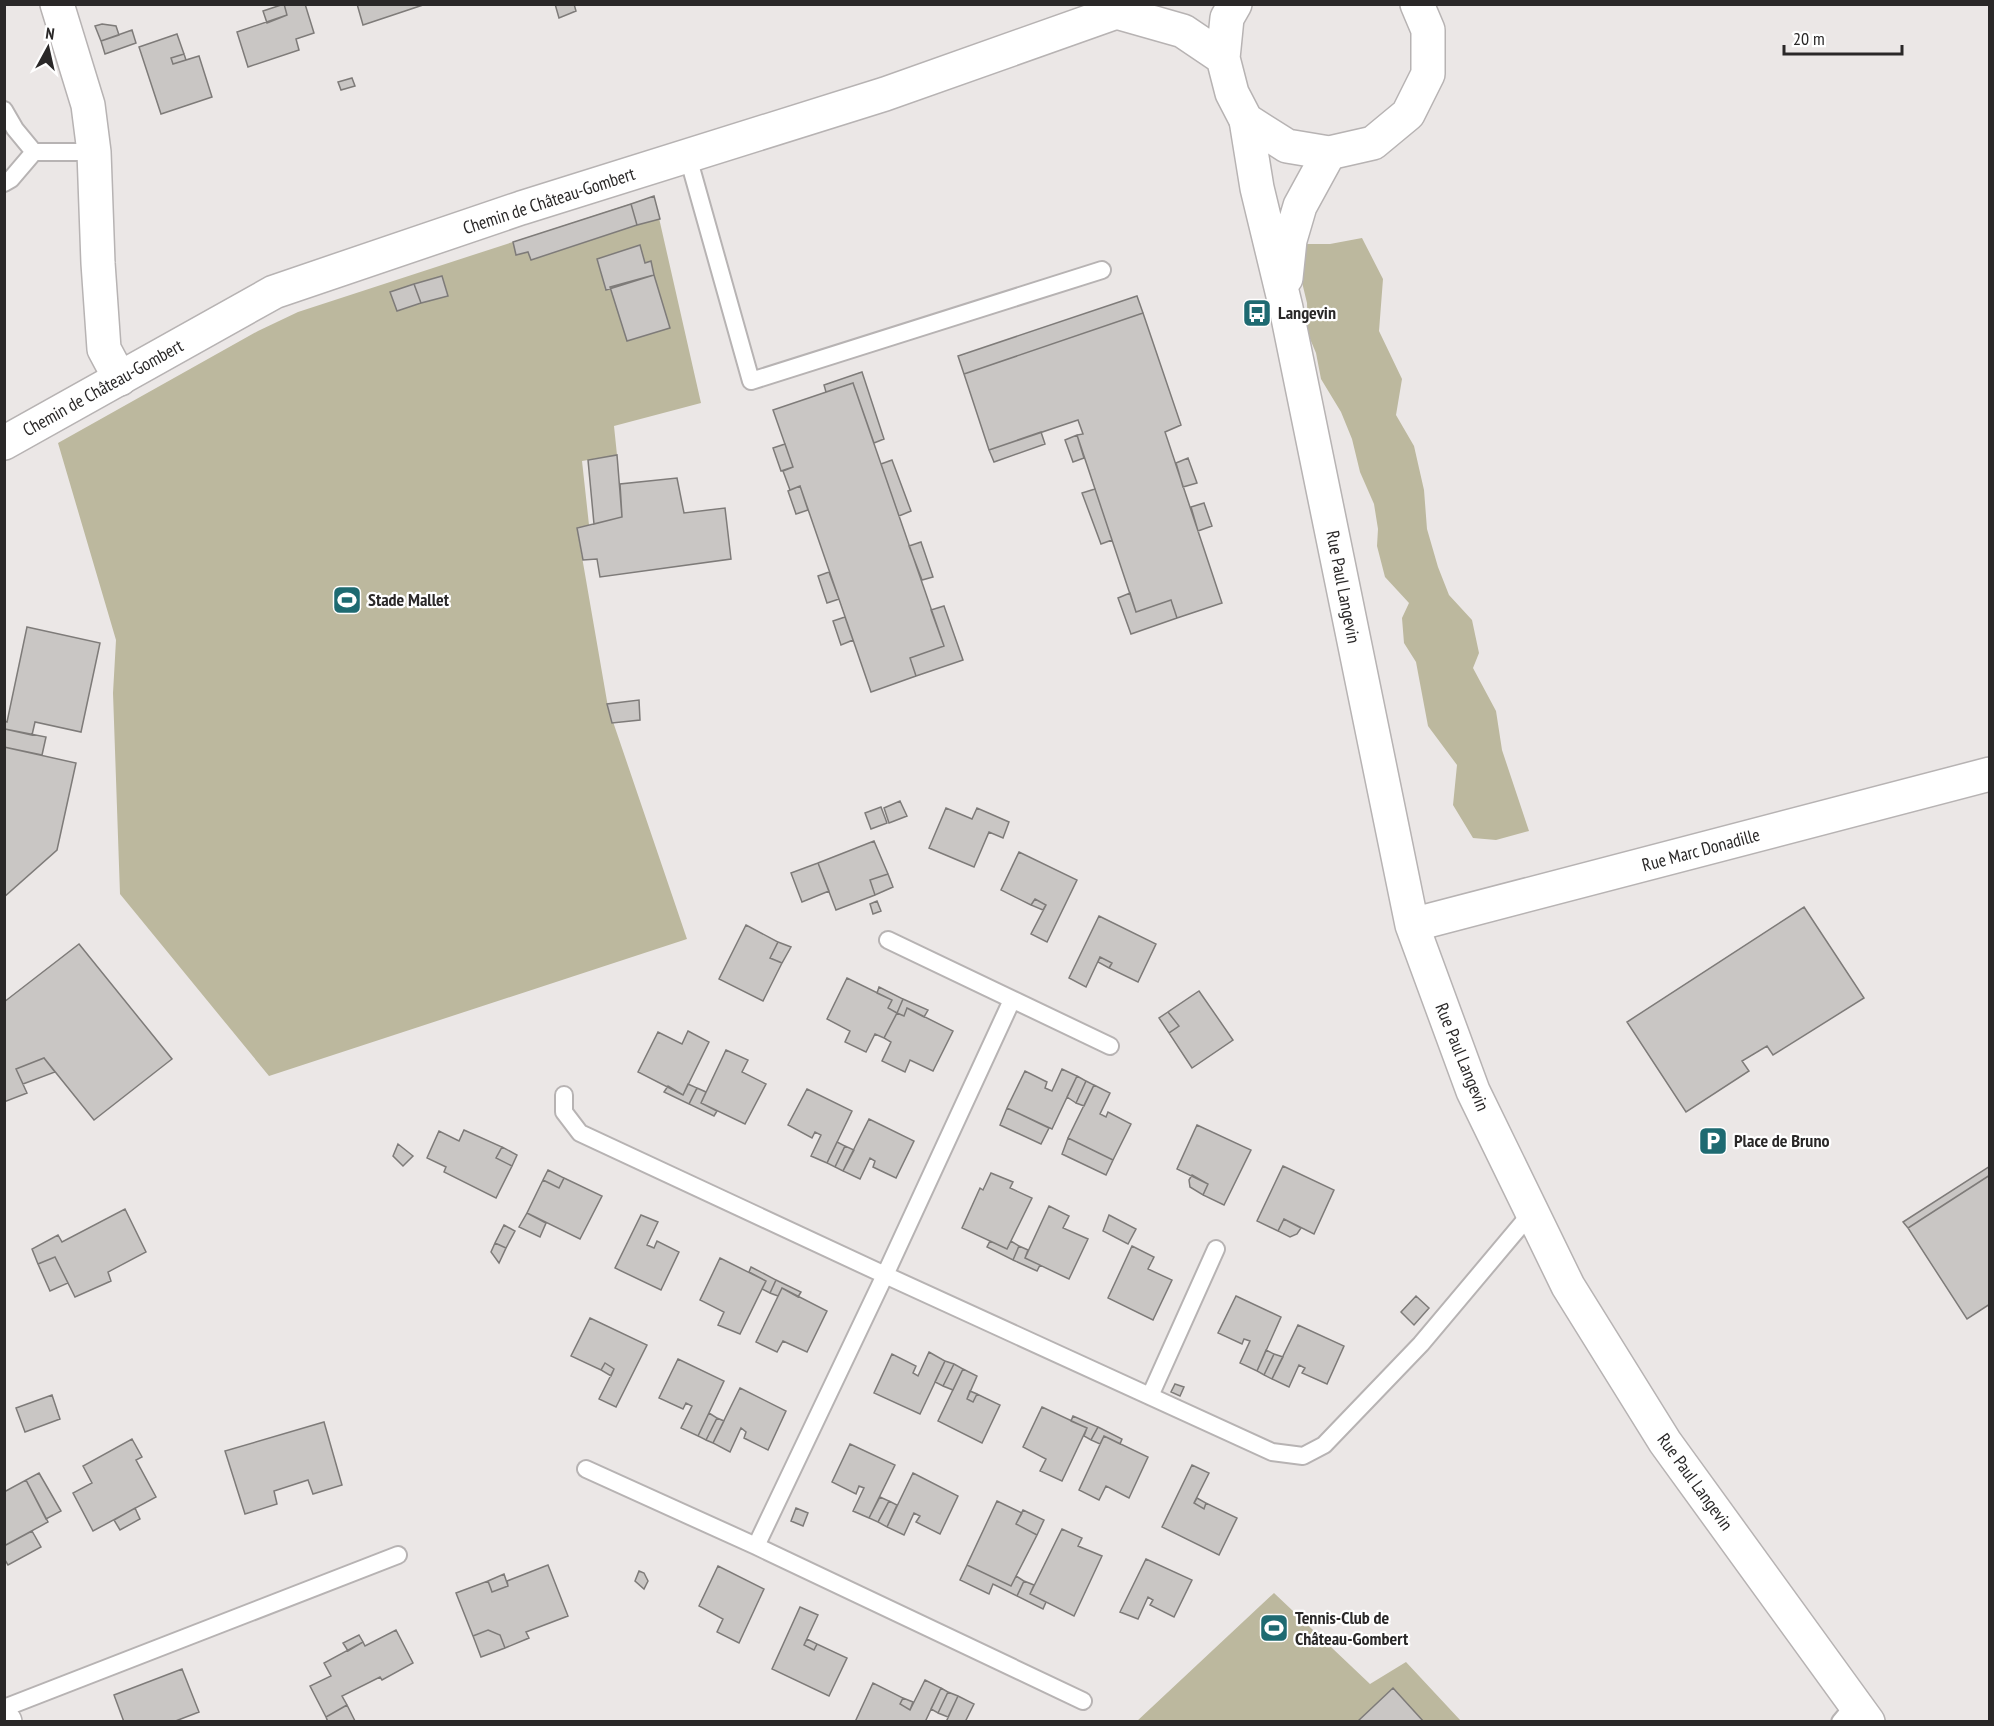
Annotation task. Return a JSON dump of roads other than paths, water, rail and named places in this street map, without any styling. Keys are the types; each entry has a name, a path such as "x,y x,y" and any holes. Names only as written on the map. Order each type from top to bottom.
{"street":[{"path":"57,4 88,105 94,152 104,349 120,380"},
{"path":"1235,4 1227,18 1223,58 1232,93 1246,120 1287,146 1329,153 1373,143 1408,114 1428,74 1429,13"},
{"name":"Chemin de Château-Gombert","path":"4,442 120,380 274,292 521,208 885,93 1127,8 1183,32 1223,58"},
{"name":"Rue Paul Langevin","path":"1246,120 1257,188 1284,297 1412,925 1473,1091 1568,1286 1665,1442 1854,1716"},
{"name":"Rue Paul Langevin","path":"1284,297 1290,240 1300,206 1329,153"},
{"name":"Rue Marc Donadille","path":"1412,925 1989,774"}],"lane":[{"path":"4,110 15,129 34,152"},
{"path":"4,183 11,179 34,152 94,152"},
{"path":"688,157 751,381 1102,270"},
{"path":"888,940 1110,1046"},
{"path":"756,1546 1012,1000"},
{"path":"564,1095 564,1112 580,1133 1272,1452 1304,1456 1324,1445 1421,1344 1532,1212"},
{"path":"1150,1396 1216,1249"},
{"path":"586,1469 756,1546 1083,1701"},
{"path":"4,1708 398,1555"}],"place":[{"name":"Langevin","path":"1257,313"},
{"name":"Stade Mallet","path":"347,600"},
{"name":"Place de Bruno","path":"1713,1141"},
{"name":"Tennis-Club de Château-Gombert","path":"1274,1628"}]}
